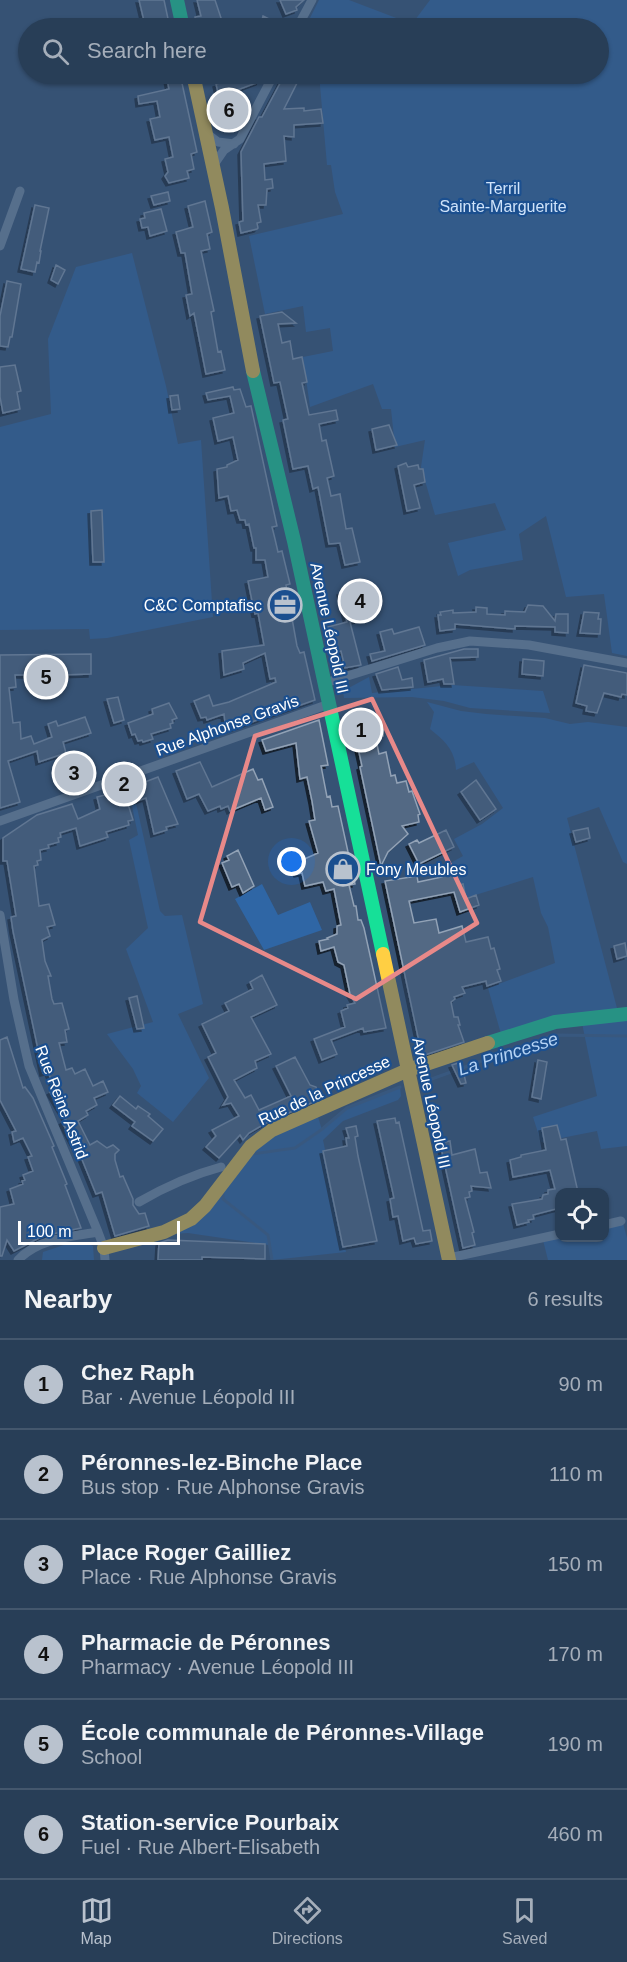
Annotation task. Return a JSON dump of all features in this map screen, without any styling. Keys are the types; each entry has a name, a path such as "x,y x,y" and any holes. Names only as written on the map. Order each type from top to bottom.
{"main road":[{"path":"177,0 181,18"},
{"name":"Avenue Léopold III","path":"195,84 253,370 294,541 449,1259"},
{"name":"Rue de la Princesse","path":"105,1254 183,1224 205,1206 247,1150 261,1137 316,1110 408,1070 554,1022 627,1014"}],"street":[{"path":"302,18 312,0"},
{"path":"213,166 224,150 240,139 269,84"},
{"path":"206,134 218,142 234,144"},
{"path":"1,242 20,191"},
{"path":"325,683 437,648 470,641 529,645 627,663"},
{"name":"Rue Alphonse Gravis","path":"0,821 329,704"},
{"name":"Rue Reine Astrid","path":"0,915 28,1066 98,1232 105,1254"},
{"path":"139,1202 194,1175 221,1167"},
{"path":"609,1224 621,1221"},
{"path":"18,1260 27,1251 44,1243 98,1232"},
{"path":"449,1259 555,1235"}],"highlighted area":[{"path":"372,699 477,923 356,999 200,922 255,736"}],"green space":[{"path":"319,0 349,0 396,18 310,18"},
{"name":"Terril Sainte-Marguerite","path":"430,0 627,0 627,656 612,653 604,594 566,597 546,516 519,534 523,560 470,570 458,576 448,543 506,530 495,503 435,515 421,467 425,440 395,447 391,409 382,409 373,384 310,407 303,357 333,351 330,328 306,332 303,306 265,314 249,236 343,214 335,192 331,165 327,165 320,84 609,84 609,18 416,18"},
{"path":"132,253 166,386 178,444 201,440 213,617 107,638 90,639 89,629 0,630 0,427 51,414 48,339 76,267"},
{"path":"369,677 372,693 452,685 543,691 550,713 470,708 444,701 412,697 344,698 343,691"},
{"path":"427,702 461,711 545,718 570,724 588,722 627,727 627,864 623,862 599,807 567,818 618,1012 501,1034 488,988 555,963 548,927 541,913 533,877 456,901 447,865 463,856 454,839 482,824 503,808 474,762 456,770 454,757 448,746 430,729 434,712"},
{"path":"130,776 160,911 165,916 182,915 203,1004 178,1014 209,1078 173,1122 137,1093 141,1086 133,1069 107,1034 153,1022 126,949 148,928 129,840 138,835 126,777"},
{"path":"262,884 278,915 310,902 322,930 264,950 235,899"},
{"path":"627,1018 627,1146 601,1149 597,1131 541,1142 533,1117 597,1096 582,1023"},
{"path":"400,1087 401,1096 398,1100 343,1121 323,1140 346,1252 272,1260 269,1245 188,1233 155,1235 183,1224 247,1150 316,1110 322,1130 347,1108"},
{"path":"623,1223 627,1238 627,1260 548,1260 543,1240 609,1242 609,1226"},
{"path":"67,1244 93,1246 94,1260 42,1260 43,1252"}],"building":[{"path":"139,0 164,0 168,18 143,18"},
{"path":"197,0 215,0 221,18 195,17 201,16"},
{"path":"280,0 304,0 296,7 297,10 286,14"},
{"path":"168,84 182,84 197,152 191,154 194,169 187,171 189,178 169,183 165,176 168,172 165,159 173,157 169,137 155,140 150,119 160,117 157,101 139,104 138,96 169,89"},
{"path":"216,84 254,84 232,92 238,120 225,122"},
{"path":"280,84 296,84 284,109 304,108 304,111 321,109 323,123 294,125 294,137 284,136 286,161 264,164 265,180 272,179 273,188 267,189 266,205 258,205 261,222 257,223 257,229 241,233 239,222 243,221 241,152 259,117 262,117"},
{"path":"168,192 170,201 154,205 151,196"},
{"path":"205,201 212,232 207,234 210,249 201,251 214,311 211,312 218,352 221,351 225,370 206,374 194,313 190,316 186,295 192,294 185,253 181,253 176,232 193,227 188,206"},
{"path":"35,205 49,208 39,263 37,262 35,272 21,269"},
{"path":"161,209 167,231 150,236 148,227 142,228 140,219 145,218 144,213"},
{"path":"56,265 65,270 58,284 51,280"},
{"path":"7,281 21,284 12,337 10,337 8,347 0,346 0,316"},
{"path":"282,312 296,323 278,324 282,343 290,341 293,359 302,357 307,382 302,383 309,415 336,410 338,420 319,424 322,441 326,440 334,476 327,478 331,496 340,494 346,529 352,528 360,562 345,565 340,543 329,544 318,487 313,489 308,466 293,469 283,420 288,419 280,382 274,383 260,316"},
{"path":"15,365 21,391 17,392 20,409 3,413 0,397 0,367"},
{"path":"233,387 234,390 240,389 246,407 251,406 277,526 272,527 278,552 282,551 290,584 286,585 297,646 300,653 304,652 315,700 226,731 224,714 207,720 206,717 201,718 194,701 209,695 213,706 229,702 276,682 275,678 270,679 265,653 243,663 244,669 224,675 222,651 264,645 258,613 255,614 248,581 268,577 265,560 256,560 256,548 254,548 249,524 246,525 245,520 240,520 237,510 231,511 228,496 219,498 217,469 227,467 238,460 233,437 218,441 213,418 234,413 230,396 208,400 206,393"},
{"path":"178,395 180,409 172,410 170,396"},
{"path":"389,425 397,445 376,450 372,429"},
{"path":"406,463 408,467 418,465 419,469 423,469 425,482 414,485 420,508 407,511 398,466"},
{"path":"102,510 104,562 93,562 91,511"},
{"path":"359,588 361,594 374,591 378,609 365,612 366,618 350,622 361,665 345,668 341,651 334,652 328,627 347,622 340,592"},
{"path":"528,605 543,606 555,621 556,614 568,614 568,633 555,632 555,627 515,626 515,629 455,624 455,629 440,631 438,615 441,615 440,612 453,610 453,613 476,612 476,607 487,608 487,614 505,615 505,611 525,612"},
{"path":"584,612 599,613 600,634 580,633"},
{"path":"419,627 425,645 372,661 370,654 385,651 380,632 392,629 394,634"},
{"path":"464,649 478,649 478,657 450,658 454,684 444,684 443,679 428,682 424,660"},
{"path":"91,654 91,674 60,675 60,671 15,675 16,687 9,688 13,723 20,722 21,739 31,736 34,744 52,737 48,724 56,721 58,726 85,717 91,733 63,742 66,753 39,762 37,751 8,761 20,802 0,808 0,655"},
{"path":"523,659 544,661 543,676 522,674"},
{"path":"584,665 627,673 627,695 622,694 621,697 604,693 597,713 586,711 587,706 576,703"},
{"path":"398,667 402,680 412,678 413,687 382,690 376,674"},
{"path":"118,697 124,720 114,723 107,699"},
{"path":"169,703 177,718 172,720 171,728 151,734 153,739 138,741 135,734 132,735 128,723 153,714 152,709"},
{"path":"368,719 384,722 383,736 375,735 379,754 386,752 391,776 395,775 397,783 406,781 420,814 418,815 419,822 402,826 408,834 388,852 381,866 355,734 352,734 349,720 367,721"},
{"path":"319,720 328,765 321,766 327,797 330,796 332,807 338,806 355,884 349,885 358,920 361,920 364,928 386,1028 364,1032 363,1028 331,1040 337,1054 322,1060 314,1039 345,1027 341,1011 348,1008 347,1005 355,1003 350,994 344,965 338,962 334,947 321,951 319,941 337,934 337,926 341,925 334,889 326,891 323,882 305,886 302,873 297,874 293,864 318,853 309,821 315,820 312,801 307,777 300,779 296,743 266,751 262,740"},
{"path":"200,762 212,787 253,769 258,780 262,779 273,807 265,810 261,798 230,811 228,806 221,809 220,806 208,811 199,794 187,799 176,771"},
{"path":"158,777 178,824 166,827 167,830 154,834 146,798 128,804 133,820 128,821 129,825 106,832 108,837 80,846 76,828 60,833 59,842 40,850 41,860 37,861 38,865 34,866 39,906 49,904 55,925 47,927 50,936 42,940 45,961 51,976 48,976 52,999 54,1004 62,1003 69,1029 65,1030 67,1042 59,1043 66,1070 72,1068 75,1074 85,1069 93,1086 103,1081 108,1092 94,1098 97,1105 86,1111 88,1115 78,1121 90,1145 97,1141 107,1148 113,1145 119,1150 115,1154 115,1160 120,1177 123,1176 133,1199 133,1205 139,1214 145,1213 149,1226 115,1236 102,1192 96,1194 81,1157 62,1122 66,1119 50,1092 55,1089 48,1072 43,1073 13,931 11,917 16,916 7,861 3,861 3,838 37,815 72,804 78,819 100,809 97,797"},
{"path":"476,780 496,809 480,820 461,792"},
{"path":"588,828 590,838 576,842 573,831"},
{"path":"446,830 454,847 419,864 409,844 417,840 419,843"},
{"path":"238,850 254,886 243,893 239,884 232,887 222,863 229,860 227,856"},
{"path":"441,870 453,871 458,885 463,884 466,899 476,895 479,905 460,912 454,892 409,901 414,923 436,919 439,933 462,926 466,942 488,937 491,949 494,948 501,981 487,986 486,981 462,987 465,993 454,997 455,999 451,1002 454,1017 458,1017 460,1025 458,1025 464,1042 422,1056 385,881 417,876 418,882 442,877"},
{"path":"625,943 627,956 617,959 614,946"},
{"path":"262,975 277,1005 251,1017 271,1054 255,1061 257,1068 234,1080 245,1098 251,1095 259,1110 291,1096 276,1066 295,1057 310,1085 316,1087 319,1096 314,1098 316,1101 249,1133 243,1140 240,1135 219,1158 206,1147 216,1136 212,1130 239,1116 231,1103 223,1105 228,1097 208,1057 216,1053 202,1024 229,1011 225,1003 253,989 250,982"},
{"path":"137,996 144,1028 137,1029 129,998"},
{"path":"7,1037 23,1088 25,1087 33,1098 54,1146 52,1147 81,1228 43,1236 14,1251 7,1240 2,1256 0,1256 0,1207 14,1204 10,1189 23,1184 22,1181 25,1180 23,1175 33,1171 28,1157 32,1156 23,1138 14,1142 12,1132 16,1131 0,1100 0,1040"},
{"path":"538,1060 547,1062 541,1099 532,1097"},
{"path":"461,1062 466,1083 461,1084 452,1065"},
{"path":"120,1096 136,1109 138,1106 150,1114 148,1116 163,1129 153,1141 132,1126 135,1122 113,1105"},
{"path":"395,1118 396,1123 399,1122 423,1231 430,1230 432,1241 416,1244 414,1238 403,1241 398,1216 393,1217 390,1199 394,1198 377,1121"},
{"path":"557,1125 561,1140 566,1139 577,1188 555,1189 550,1170 513,1177 510,1160 521,1157 521,1155 546,1150 542,1128"},
{"path":"356,1126 358,1156 377,1241 343,1247 323,1151 347,1146 346,1138 349,1138 346,1128"},
{"path":"450,1141 452,1155 475,1149 480,1173 487,1172 491,1188 471,1186 470,1197 465,1198 475,1245 463,1248 440,1143"},
{"path":"555,1189 555,1209 533,1215 534,1219 517,1225 512,1204 542,1199 543,1195 548,1194 548,1190"},
{"path":"168,1240 265,1244 265,1259 202,1257 202,1260 158,1260 159,1243"}],"waterway":[{"name":"La Princesse","path":"426,1081 554,1035 627,1036"},
{"name":"La Princesse","path":"252,1154 295,1148 347,1108 400,1087"},
{"name":"La Princesse","path":"223,1193 223,1199 268,1235 272,1260"}],"traffic: fast":[{"path":"177,0 181,18"},
{"path":"253,371 294,541 383,954"},
{"path":"488,1043 555,1022 627,1014"}],"traffic: slow":[{"path":"195,84 222,208 253,371"},
{"path":"383,954 449,1260"},
{"path":"104,1248 164,1232 191,1219 205,1206 251,1146 272,1130 408,1070 488,1043"}],"place":[{"name":"Station-service Pourbaix","path":"229,110"},
{"name":"Pharmacie de Péronnes","path":"360,601"},
{"name":"C&C Comptafisc","path":"285,605"},
{"name":"École communale de Péronnes-Village","path":"46,677"},
{"name":"Chez Raph","path":"361,730"},
{"name":"Place Roger Gailliez","path":"74,773"},
{"name":"Péronnes-lez-Binche Place","path":"124,784"},
{"name":"Fony Meubles","path":"343,869"}]}
